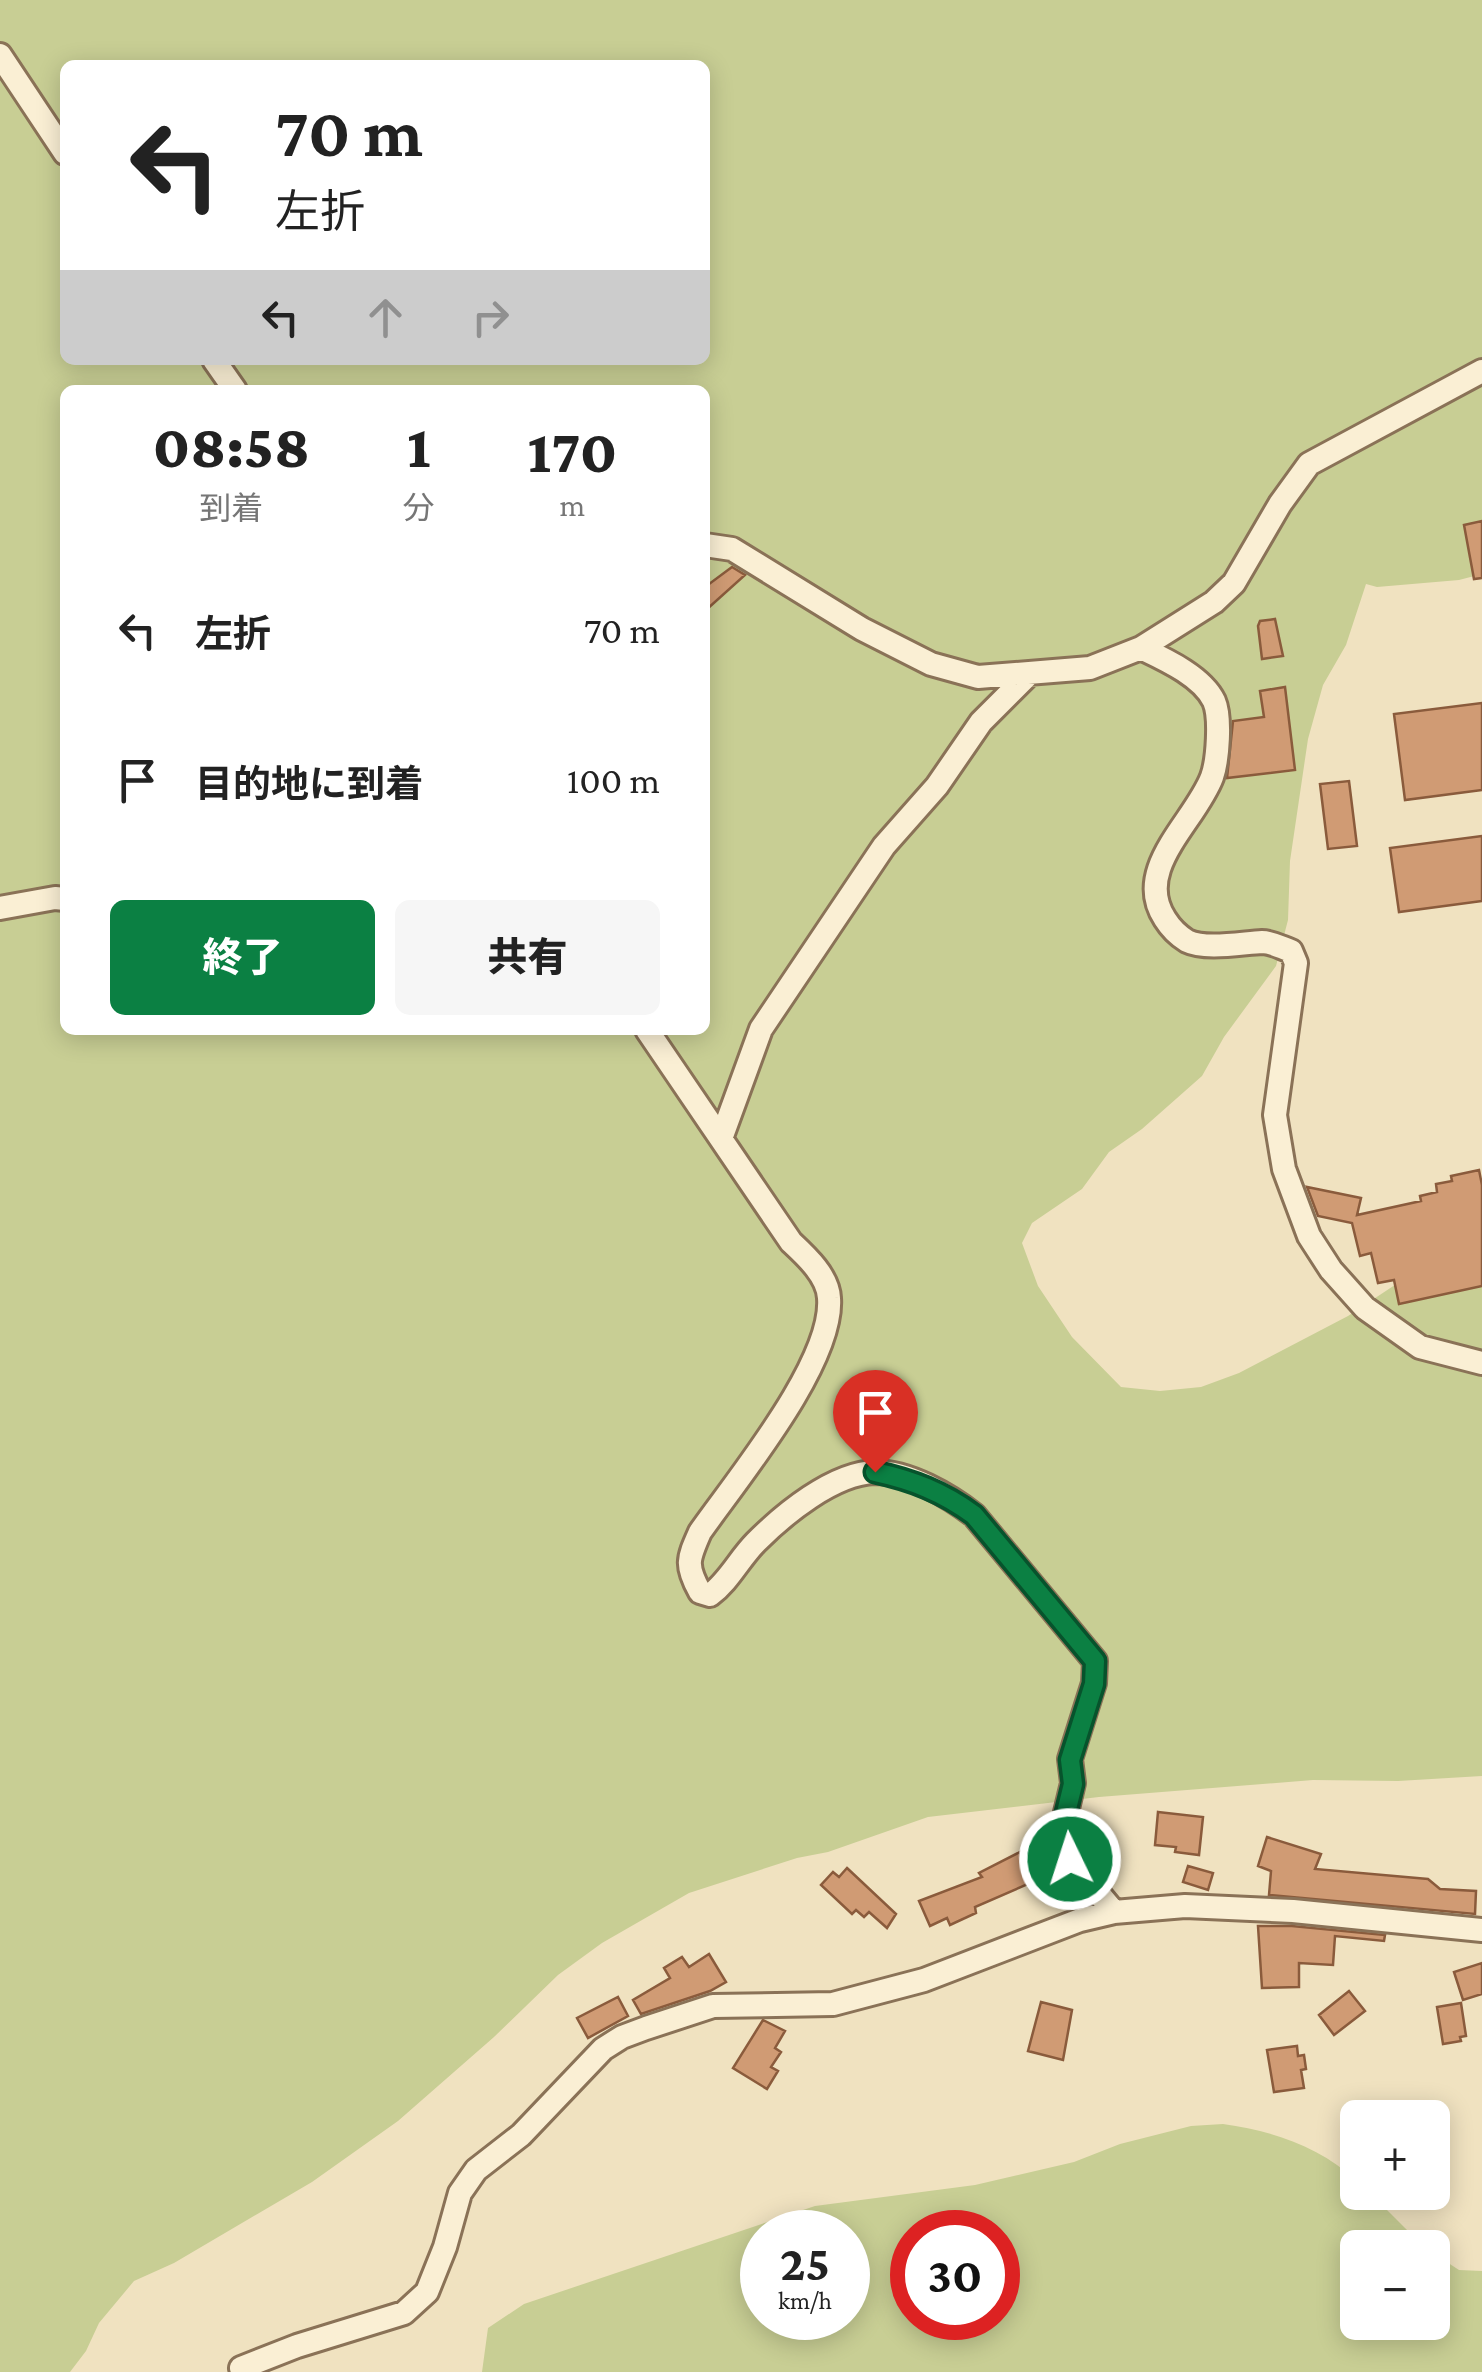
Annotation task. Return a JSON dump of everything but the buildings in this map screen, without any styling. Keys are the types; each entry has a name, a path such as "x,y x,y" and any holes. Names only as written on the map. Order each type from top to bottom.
{"street":[{"path":"0,55 60,145"},
{"path":"710,546 732,549 862,629 931,664 978,677 1090,668 1141,648 1178,627 1234,583 1280,504 1309,464 1482,370"},
{"path":"1141,648 1182,668 1214,700 1217,728 1212,778 1165,854 1156,880 1154,903 1169,926 1188,942 1244,946 1265,942 1291,952 1296,962 1275,1114 1284,1169 1309,1236 1331,1270 1366,1308 1420,1348 1482,1363"},
{"path":"722,1136 761,1029 884,846 937,786 982,722 1028,675"},
{"path":"0,908 60,898"},
{"path":"650,1035 791,1242 813,1263 830,1294 828,1319 811,1368 700,1532 689,1558 690,1574 700,1592 710,1595 753,1544 796,1505 850,1478 875,1472 904,1478 950,1496 974,1515 1095,1661 1094,1684 1070,1760 1073,1784 1064,1821 1070,1859 1114,1912"},
{"path":"241,2368 296,2346 404,2313 427,2292 460,2193 476,2170 521,2135 603,2049 622,2037 712,2006 834,2004 924,1980 1080,1920 1114,1912 1184,1906 1293,1911 1482,1930"}],"green space":[{"path":"0,0 1482,0 1482,574 1459,580 1377,587 1366,584 1346,645 1323,685 1308,739 1290,861 1288,920 1276,966 1224,1037 1202,1076 1142,1129 1109,1152 1082,1189 1032,1223 1022,1243 1038,1286 1072,1337 1121,1387 1160,1391 1201,1387 1239,1373 1348,1316 1416,1271 1482,1211 1482,1776 1398,1781 1313,1780 1099,1797 928,1817 828,1852 797,1858 689,1893 602,1943 558,1975 398,2121 312,2182 174,2263 134,2281 99,2323 86,2351 70,2372 0,2372"},
{"path":"1223,2124 1277,2136 1327,2158 1340,2168 1340,2210 1387,2210 1407,2230 1340,2230 1340,2340 1450,2340 1450,2264 1459,2270 1482,2271 1482,2372 482,2372 488,2328 524,2304 740,2231 740,2340 870,2340 870,2210 803,2210 975,2185 1074,2162 1120,2144 1191,2126"}],"route":[{"path":"875,1472 904,1478 950,1496 974,1515 1095,1661 1094,1684 1070,1760 1073,1784 1064,1821 1070,1859"}]}
